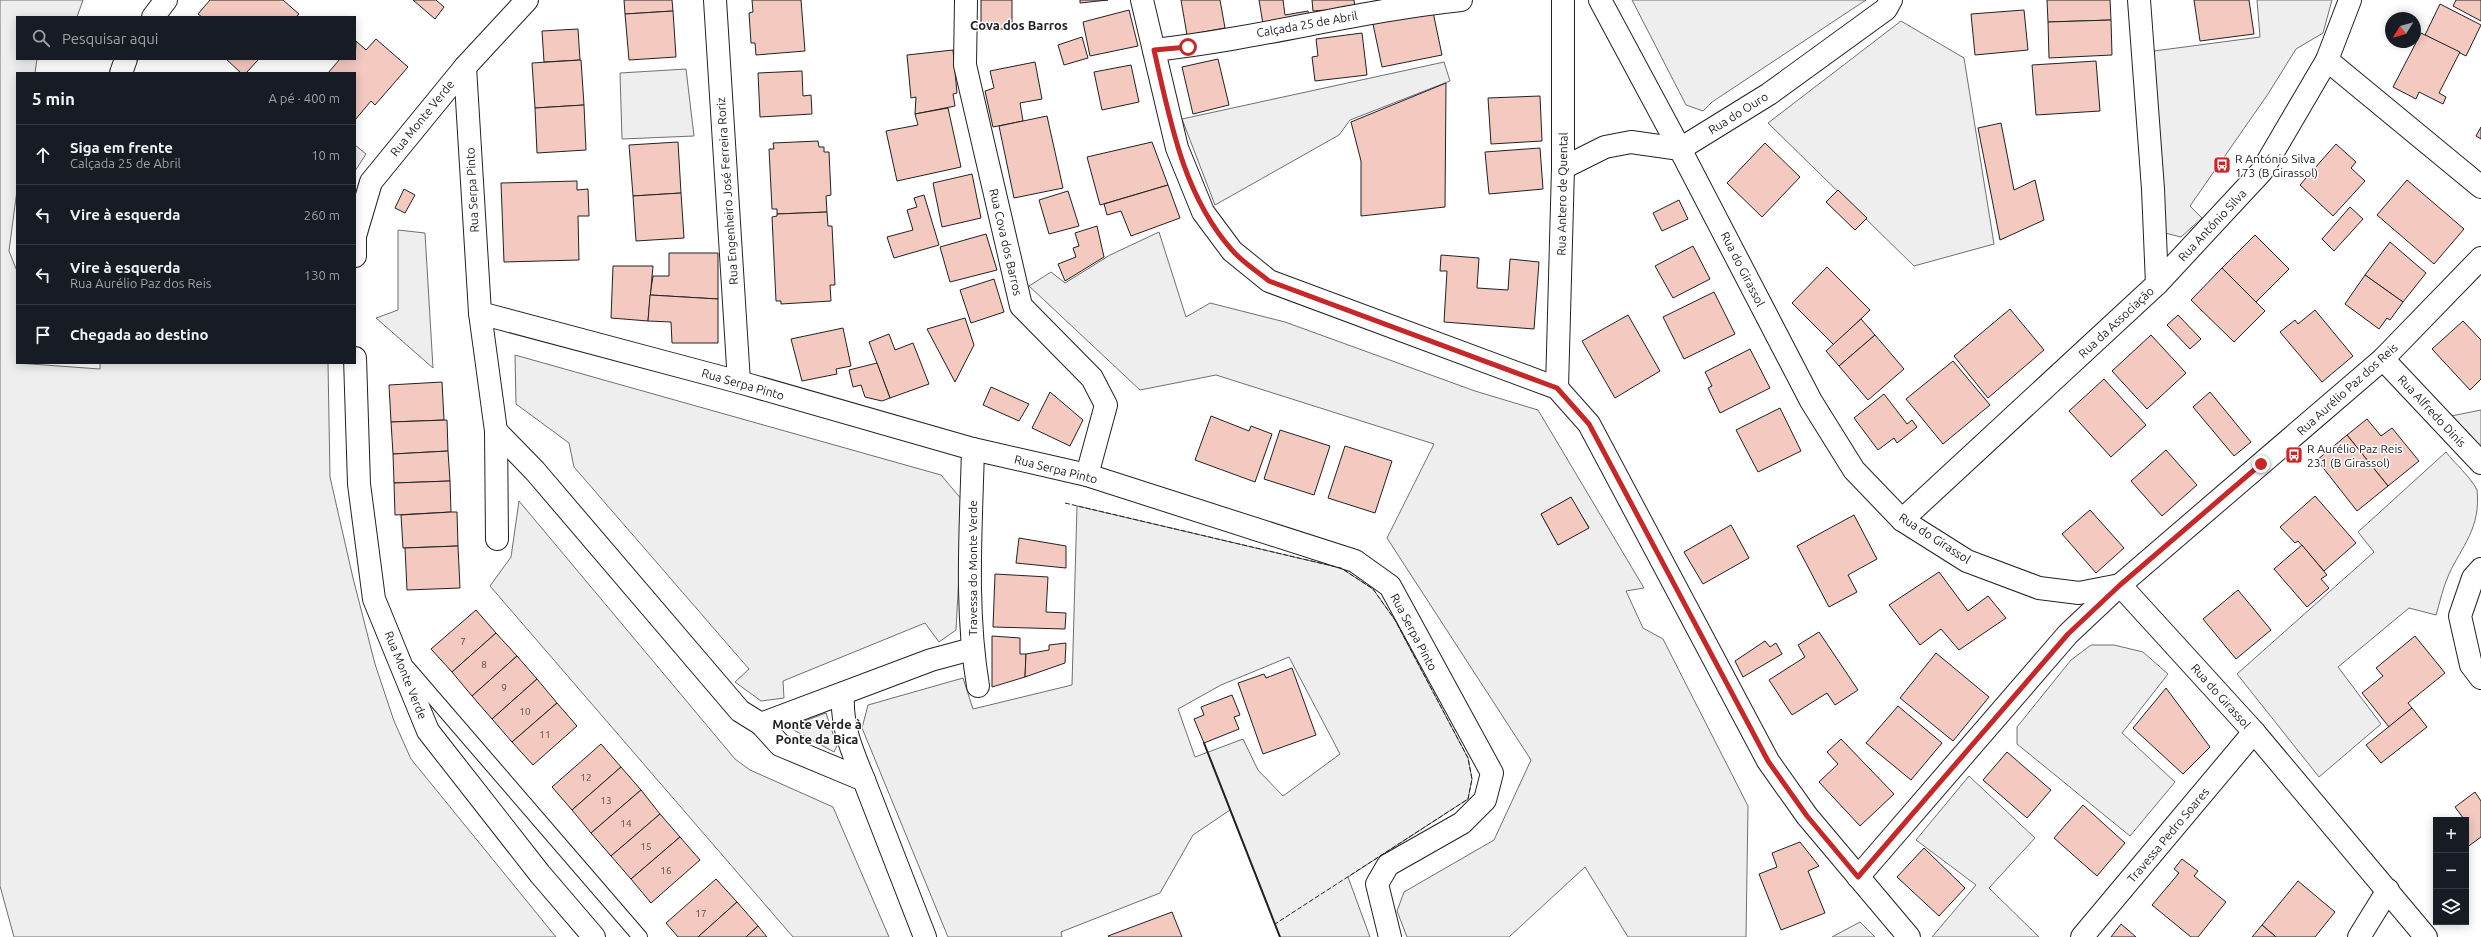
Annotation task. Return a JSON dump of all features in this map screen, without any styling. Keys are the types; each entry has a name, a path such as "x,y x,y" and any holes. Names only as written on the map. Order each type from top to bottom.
{"street":[{"path":"154,16 166,0"},
{"name":"Rua Monte Verde","path":"356,233 371,182 465,66 527,0"},
{"name":"Rua Engenheiro José Ferreira Roriz","path":"715,0 739,382"},
{"name":"Rua Cova dos Barros","path":"966,0 966,65 1021,306 1092,378 1106,405 1087,475"},
{"path":"1142,0 1177,148 1203,212 1232,251 1269,281 1557,388 1589,424 1768,761 1807,816 1910,937"},
{"name":"Calçada 25 de Abril","path":"1154,50 1312,25 1407,6 1461,0"},
{"name":"Rua Antero de Quental","path":"1557,388 1563,168 1563,0"},
{"name":"Rua do Girassol","path":"1600,0 1680,149 1811,401 1854,470 1902,520 1967,561 2039,588 2079,594 2120,585 2254,732 2426,937"},
{"name":"Rua do Ouro","path":"1680,149 1769,94 1816,62 1886,9 1891,0"},
{"name":"Rua da Associação","path":"1902,520 2157,284 2153,189 2139,0"},
{"name":"Rua António Silva","path":"2157,284 2262,171 2327,60 2350,0"},
{"path":"121,72 126,60"},
{"path":"2327,60 2481,187"},
{"name":"Rua Serpa Pinto","path":"465,66 480,314 496,431 497,539"},
{"path":"1563,168 1605,147 1632,142 1680,149"},
{"name":"Rua Aurélio Paz dos Reis","path":"1858,877 2068,634 2120,585 2383,359 2481,258"},
{"name":"Rua Serpa Pinto","path":"480,314 739,382 973,449 1087,475 1355,561 1390,586 1492,774 1485,800 1462,823 1388,865 1377,884 1390,937"},
{"name":"Rua Alfredo Dinis","path":"2383,359 2481,463"},
{"name":"Rua Monte Verde","path":"355,364 359,484 374,599 428,731 540,874 594,937"},
{"path":"496,431 535,471 740,711 761,724 780,744 864,780"},
{"name":"Travessa do Monte Verde","path":"973,449 970,583 972,649 978,686"},
{"path":"2481,569 2473,578 2460,616 2470,665 2481,678"},
{"path":"761,724 931,660 972,649"},
{"path":"843,694 842,713 846,735 925,937"},
{"name":"Travessa Pedro Soares","path":"2082,937 2254,732"},
{"path":"2359,937 2388,890"}],"lane":[{"path":"398,657 640,937"}],"shaded area":[{"path":"0,0 83,0 77,16 16,16 16,60 37,60 35,72 16,72 16,198 9,251 16,268 16,364 100,369 100,364 328,364 330,477 353,578 375,664 394,721 411,759 556,937 14,937 0,886"},
{"path":"1632,0 1866,0 1712,102 1703,111 1686,105"},
{"path":"2257,0 2332,0 2323,33 2296,49 2268,94 2190,206 2202,218 2181,237 2165,233 2154,51 2260,37"},
{"path":"1901,21 1964,58 1994,244 1914,266 1768,123"},
{"path":"1444,62 1450,81 1350,120 1339,135 1215,205 1182,119"},
{"path":"686,69 694,136 622,139 620,73"},
{"path":"356,146 366,154 356,169"},
{"path":"398,230 425,233 433,368 376,318 398,310"},
{"path":"1159,232 1186,317 1210,303 1285,322 1475,391 1538,410 1644,588 1626,591 1643,628 1663,639 1748,806 1746,937 1628,937 1585,867 1509,937 1407,937 1397,911 1404,892 1494,840 1531,760 1387,538 1434,444 1216,375 1140,390 1029,286 1051,272 1065,283 1110,255","holes":["1570,498 1589,527 1558,545 1541,514"]},
{"path":"515,355 941,475 963,501 956,630 939,642 925,623 783,681 784,698 761,701 735,682 749,669 574,467 569,443 516,404"},
{"path":"2481,410 2481,451 2451,416"},
{"path":"2446,452 2477,490 2476,515 2473,526 2447,579 2436,615 2409,608 2338,667 2381,724 2319,777 2237,674 2374,552 2358,532"},
{"path":"519,501 735,759 750,770 833,807 889,937 793,937 490,586 511,557"},
{"path":"1077,506 1341,568 1373,589 1395,620 1468,758 1472,779 1468,799 1348,877 1370,937 1280,937 1230,810 1193,835 1160,893 1061,932 1062,937 948,937 862,728 868,705 963,678 973,709 1072,685","holes":["1289,657 1340,754 1283,796 1258,770 1243,739 1195,757 1178,709 1221,685"]},
{"path":"2091,645 2114,645 2143,652 2168,674 2122,733 2175,782 2130,836 2017,744 2017,727 2071,660"},
{"path":"826,713 837,746 834,752 788,727"},
{"path":"1969,776 2035,838 1989,888 2039,937 1932,937 1976,885 1916,840"},
{"path":"1860,922 1875,937 1832,937"}],"building":[{"path":"210,0 283,0 299,14 297,16 201,16 198,14"},
{"path":"413,0 436,0 444,7 435,19"},
{"path":"624,0 672,0 673,11 625,14"},
{"path":"752,0 801,0 805,51 756,55 755,43 751,43 749,13 753,12"},
{"path":"981,0 1012,0 1012,29 981,29"},
{"path":"1080,0 1108,0 1080,3"},
{"path":"1181,0 1220,0 1225,28 1187,35"},
{"path":"1259,0 1283,0 1285,15 1308,11 1309,16 1263,24"},
{"path":"1312,0 1354,0 1355,8 1313,11"},
{"path":"2047,0 2110,0 2111,20 2048,22"},
{"path":"2194,0 2249,0 2254,34 2200,41"},
{"path":"2456,0 2481,0 2481,21 2453,6"},
{"path":"2440,4 2481,25 2466,56 2425,35"},
{"path":"1129,10 1138,46 1090,56 1083,22"},
{"path":"2024,10 2028,50 1975,55 1971,14"},
{"path":"673,11 676,57 629,60 625,14"},
{"path":"1433,12 1442,55 1382,67 1373,24"},
{"path":"2111,20 2112,55 2049,58 2048,22"},
{"path":"578,29 580,60 544,62 542,31"},
{"path":"1362,33 1367,75 1315,81 1312,57 1318,56 1316,39"},
{"path":"2421,33 2460,52 2439,93 2446,97 2443,104 2419,92 2416,99 2393,87 2413,48 2421,48"},
{"path":"1082,37 1088,58 1064,65 1058,45"},
{"path":"376,39 408,67 375,105 371,101 356,119 356,72 329,72 339,60 356,60 356,41 366,50"},
{"path":"953,50 957,93 953,94 955,106 915,114 916,97 911,98 907,55"},
{"path":"1218,59 1229,105 1193,114 1182,67"},
{"path":"227,60 258,60 247,72 240,72"},
{"path":"581,60 584,105 535,108 532,63"},
{"path":"2096,61 2100,111 2036,115 2032,65"},
{"path":"1035,62 1042,99 1020,103 1023,121 993,127 985,91 994,88 990,71"},
{"path":"1131,65 1139,102 1102,110 1094,72"},
{"path":"802,71 803,96 811,95 812,114 760,117 758,73"},
{"path":"1446,83 1445,207 1361,216 1361,161 1351,122"},
{"path":"1540,96 1542,141 1491,144 1488,98"},
{"path":"584,105 586,150 537,153 535,108"},
{"path":"948,108 961,167 897,181 886,131 918,125 915,114"},
{"path":"1047,116 1063,188 1014,198 999,126"},
{"path":"2001,123 2014,190 2035,180 2044,220 2000,240 1978,128"},
{"path":"2481,127 2481,139 2476,136"},
{"path":"818,141 819,147 824,147 824,152 829,152 831,195 826,196 827,212 777,214 777,209 772,209 769,149 774,149 773,143"},
{"path":"678,142 681,193 633,196 629,145"},
{"path":"1152,142 1168,185 1100,205 1087,157"},
{"path":"1765,143 1800,177 1762,217 1727,183"},
{"path":"2336,144 2356,162 2351,168 2365,181 2333,216 2300,185"},
{"path":"1540,148 1543,189 1489,194 1485,152"},
{"path":"972,174 981,218 942,227 933,183"},
{"path":"2407,180 2464,229 2434,264 2377,215"},
{"path":"577,181 577,190 588,189 589,216 578,216 579,260 504,262 501,183"},
{"path":"1168,185 1180,218 1131,236 1121,211 1107,215 1104,204"},
{"path":"404,189 415,195 405,213 395,208"},
{"path":"1838,190 1867,218 1855,230 1826,202"},
{"path":"1068,191 1079,226 1049,234 1039,200"},
{"path":"681,193 684,238 636,241 633,196"},
{"path":"924,195 939,245 894,258 887,237 913,230 907,210 917,207 914,198"},
{"path":"1679,200 1688,219 1662,231 1653,213"},
{"path":"2350,207 2363,219 2334,251 2322,239"},
{"path":"827,212 828,226 832,226 835,285 830,285 831,301 781,304 781,301 776,301 772,217 777,216 777,214"},
{"path":"1097,226 1104,257 1065,281 1058,264 1076,257 1073,248 1079,246 1075,233"},
{"path":"986,234 997,270 950,282 940,247"},
{"path":"2255,235 2289,269 2256,302 2222,268"},
{"path":"2390,242 2426,273 2403,302 2365,275"},
{"path":"1693,246 1710,279 1673,298 1655,266"},
{"path":"669,253 718,253 718,299 650,295 653,276 669,276"},
{"path":"1441,255 1479,258 1477,288 1508,290 1510,259 1539,262 1534,329 1444,322 1447,271 1440,271"},
{"path":"613,266 653,266 648,321 611,318"},
{"path":"1827,267 1870,310 1834,345 1792,303"},
{"path":"2222,268 2265,311 2234,342 2191,300"},
{"path":"2365,275 2403,302 2390,320 2387,318 2379,329 2345,304"},
{"path":"994,279 1004,312 971,323 960,290"},
{"path":"1714,292 1735,334 1684,359 1663,317"},
{"path":"650,295 718,299 718,343 672,343 671,322 648,321"},
{"path":"2010,309 2044,350 1988,398 1954,356"},
{"path":"2315,310 2353,356 2322,382 2280,332 2295,320 2298,324"},
{"path":"1628,315 1660,371 1615,398 1582,341"},
{"path":"2178,315 2201,339 2190,349 2167,325"},
{"path":"965,318 974,345 955,382 927,329"},
{"path":"1861,319 1875,335 1839,366 1826,351"},
{"path":"2463,321 2481,340 2481,379 2470,390 2432,349"},
{"path":"843,328 851,366 836,369 837,374 802,381 791,339"},
{"path":"889,334 895,350 913,343 929,384 890,398 869,342"},
{"path":"1875,335 1904,369 1868,400 1839,366"},
{"path":"2151,335 2186,373 2147,409 2112,371"},
{"path":"1750,349 1770,388 1720,413 1708,388 1712,386 1705,372"},
{"path":"1953,361 1990,405 1943,444 1906,399"},
{"path":"877,363 890,398 882,401 865,397 861,385 853,387 849,370"},
{"path":"2104,379 2146,425 2111,457 2069,411"},
{"path":"442,382 444,420 391,422 389,385"},
{"path":"991,387 1029,404 1019,421 983,405"},
{"path":"1050,392 1083,420 1070,446 1032,428"},
{"path":"2210,392 2251,442 2234,456 2193,407"},
{"path":"1884,394 1907,424 1912,420 1917,427 1897,443 1894,438 1878,450 1854,418"},
{"path":"1780,408 1801,451 1758,472 1736,430"},
{"path":"1211,416 1249,431 1251,426 1272,434 1255,482 1195,460"},
{"path":"2367,419 2381,436 2392,428 2419,461 2388,486 2347,435"},
{"path":"447,420 448,451 393,454 391,422"},
{"path":"1280,430 1330,446 1314,495 1264,479"},
{"path":"2347,435 2388,486 2357,511 2317,460"},
{"path":"1345,446 1392,461 1375,513 1328,498"},
{"path":"2166,450 2197,485 2162,516 2131,481"},
{"path":"448,451 450,481 394,483 393,454"},
{"path":"450,481 451,512 395,515 394,483"},
{"path":"2315,496 2356,543 2324,571 2298,541 2295,543 2280,527"},
{"path":"1571,497 1589,528 1558,545 1541,514"},
{"path":"2090,510 2124,548 2096,573 2062,534"},
{"path":"457,512 458,546 403,548 401,515"},
{"path":"1854,515 1877,559 1848,575 1857,592 1829,607 1797,546"},
{"path":"1731,525 1749,558 1703,584 1684,552"},
{"path":"1019,538 1066,546 1066,568 1016,563"},
{"path":"2302,545 2327,575 2321,579 2329,588 2307,607 2274,569"},
{"path":"458,546 460,588 407,590 405,548"},
{"path":"1939,572 1968,611 1988,596 2006,618 1959,650 1941,629 1920,645 1889,605"},
{"path":"995,574 1048,577 1046,612 1066,613 1065,629 993,627"},
{"path":"2238,590 2271,630 2236,659 2203,619"},
{"path":"476,610 496,633 452,672 431,649"},
{"path":"1819,632 1858,690 1835,705 1827,693 1792,715 1769,680 1805,657 1798,645"},
{"path":"496,633 517,656 472,696 452,672"},
{"path":"992,636 1020,638 1020,654 1026,654 1025,677 992,687"},
{"path":"2415,636 2445,673 2408,703 2412,708 2389,727 2362,693 2383,676 2376,668"},
{"path":"1765,641 1770,647 1776,643 1782,654 1743,677 1735,661"},
{"path":"1066,643 1065,663 1025,677 1026,654 1049,650 1049,645"},
{"path":"1936,653 1989,697 1953,741 1900,698"},
{"path":"517,656 537,679 492,719 472,696"},
{"path":"1292,668 1316,735 1263,754 1238,683 1264,674 1266,678"},
{"path":"537,679 557,703 512,742 492,719"},
{"path":"2166,688 2210,747 2183,774 2133,728"},
{"path":"1232,695 1240,715 1234,717 1239,729 1204,743 1194,719 1204,715 1201,707"},
{"path":"557,703 577,726 533,765 512,742"},
{"path":"1898,706 1942,743 1911,780 1866,743"},
{"path":"2412,708 2427,727 2381,763 2366,745"},
{"path":"1841,739 1894,794 1860,826 1819,782 1838,764 1827,752"},
{"path":"601,744 621,767 572,810 552,787"},
{"path":"2007,752 2051,790 2027,818 1983,780"},
{"path":"621,767 641,790 591,833 572,810"},
{"path":"641,790 660,814 611,856 591,833"},
{"path":"2475,792 2481,801 2481,837 2469,846 2469,817 2462,817 2455,807"},
{"path":"2083,805 2125,843 2097,876 2054,838"},
{"path":"660,814 680,837 631,879 611,856"},
{"path":"680,837 700,860 651,903 631,879"},
{"path":"1800,842 1819,866 1808,871 1825,913 1781,930 1759,874 1777,867 1772,853"},
{"path":"1924,848 1965,888 1939,916 1897,877"},
{"path":"2182,859 2198,871 2194,876 2226,902 2198,937 2191,937 2152,905 2179,873 2174,869"},
{"path":"716,879 737,902 698,937 678,937 666,923"},
{"path":"2298,881 2335,912 2315,937 2276,937 2262,925"},
{"path":"737,902 758,926 746,937 698,937"},
{"path":"1172,912 1182,937 1108,936"},
{"path":"2121,924 2136,937 2111,937"},
{"path":"2262,925 2276,937 2252,937"},
{"path":"758,926 767,937 746,937"}],"fence":[{"path":"1065,503 1341,568 1373,589 1395,620 1468,758 1472,779 1468,799 1275,924"}],"wall":[{"path":"1204,743 1280,937"}],"place":[{"name":"R António Silva 173 (B Girassol)","path":"2222,165"},
{"name":"R Aurélio Paz Reis 231 (B Girassol)","path":"2294,455"}],"district":[{"name":"Cova dos Barros","path":"1019,25"},
{"name":"Monte Verde à Ponte da Bica","path":"817,732"}],"route":[{"path":"1188,47 1154,50 1177,148 1203,212 1232,251 1269,281 1557,388 1589,424 1768,761 1807,816 1858,877 2068,634 2120,585 2261,464"}]}
